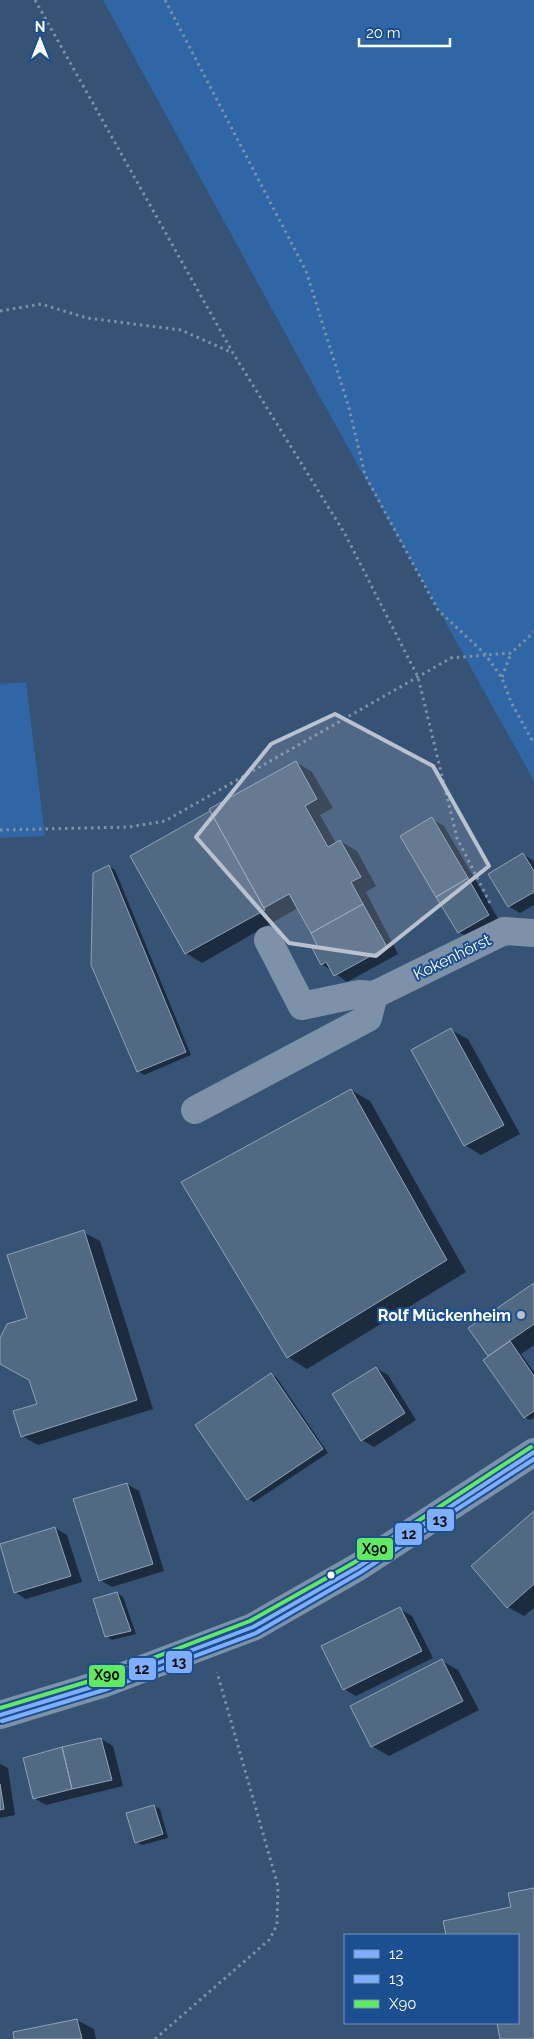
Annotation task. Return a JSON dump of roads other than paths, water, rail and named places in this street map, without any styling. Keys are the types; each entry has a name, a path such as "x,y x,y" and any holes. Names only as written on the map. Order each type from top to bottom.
{"street":[{"name":"Kokenhörst","path":"374,995 504,931 534,933"},
{"path":"195,1110 368,1018 374,995 359,994 302,1006 268,940"},
{"path":"0,1715 105,1683 208,1643 253,1628 358,1567 534,1452"}],"place":[{"name":"Rolf Mückenheim","path":"521,1315"}]}
